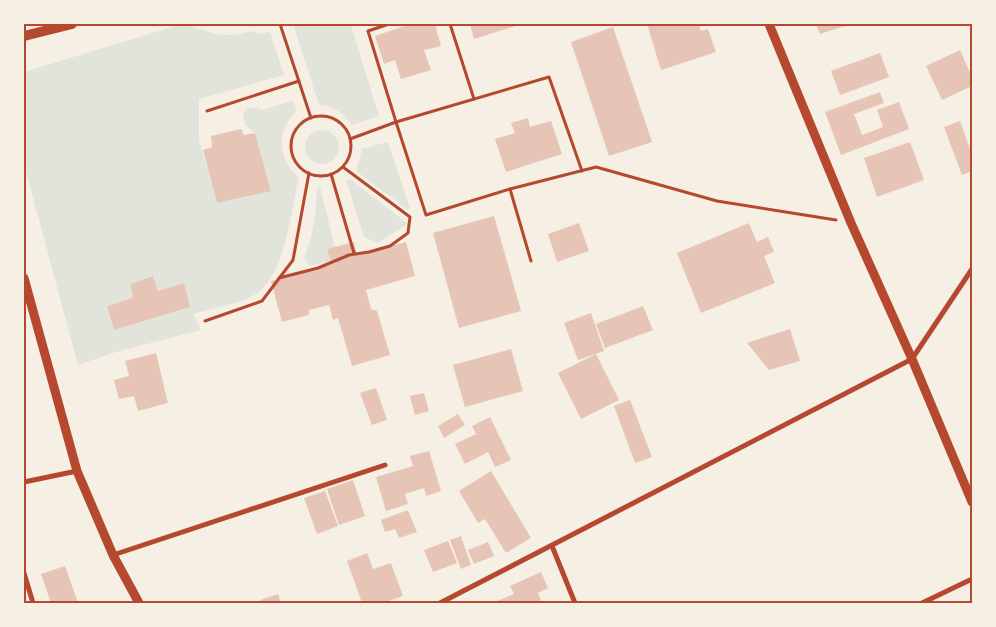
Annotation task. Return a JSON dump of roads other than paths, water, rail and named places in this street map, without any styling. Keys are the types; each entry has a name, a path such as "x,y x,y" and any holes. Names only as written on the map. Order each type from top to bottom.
{"main road":[{"path":"24,36 72,24"}],"street":[{"path":"769,24 851,223 912,359 972,502"},
{"path":"440,603 912,359 972,269"},
{"path":"24,278 77,471 113,555 139,603"},
{"path":"113,555 385,465"},
{"path":"24,482 77,471"},
{"path":"552,546 575,603"},
{"path":"24,573 33,603"},
{"path":"922,603 972,579"}]}
